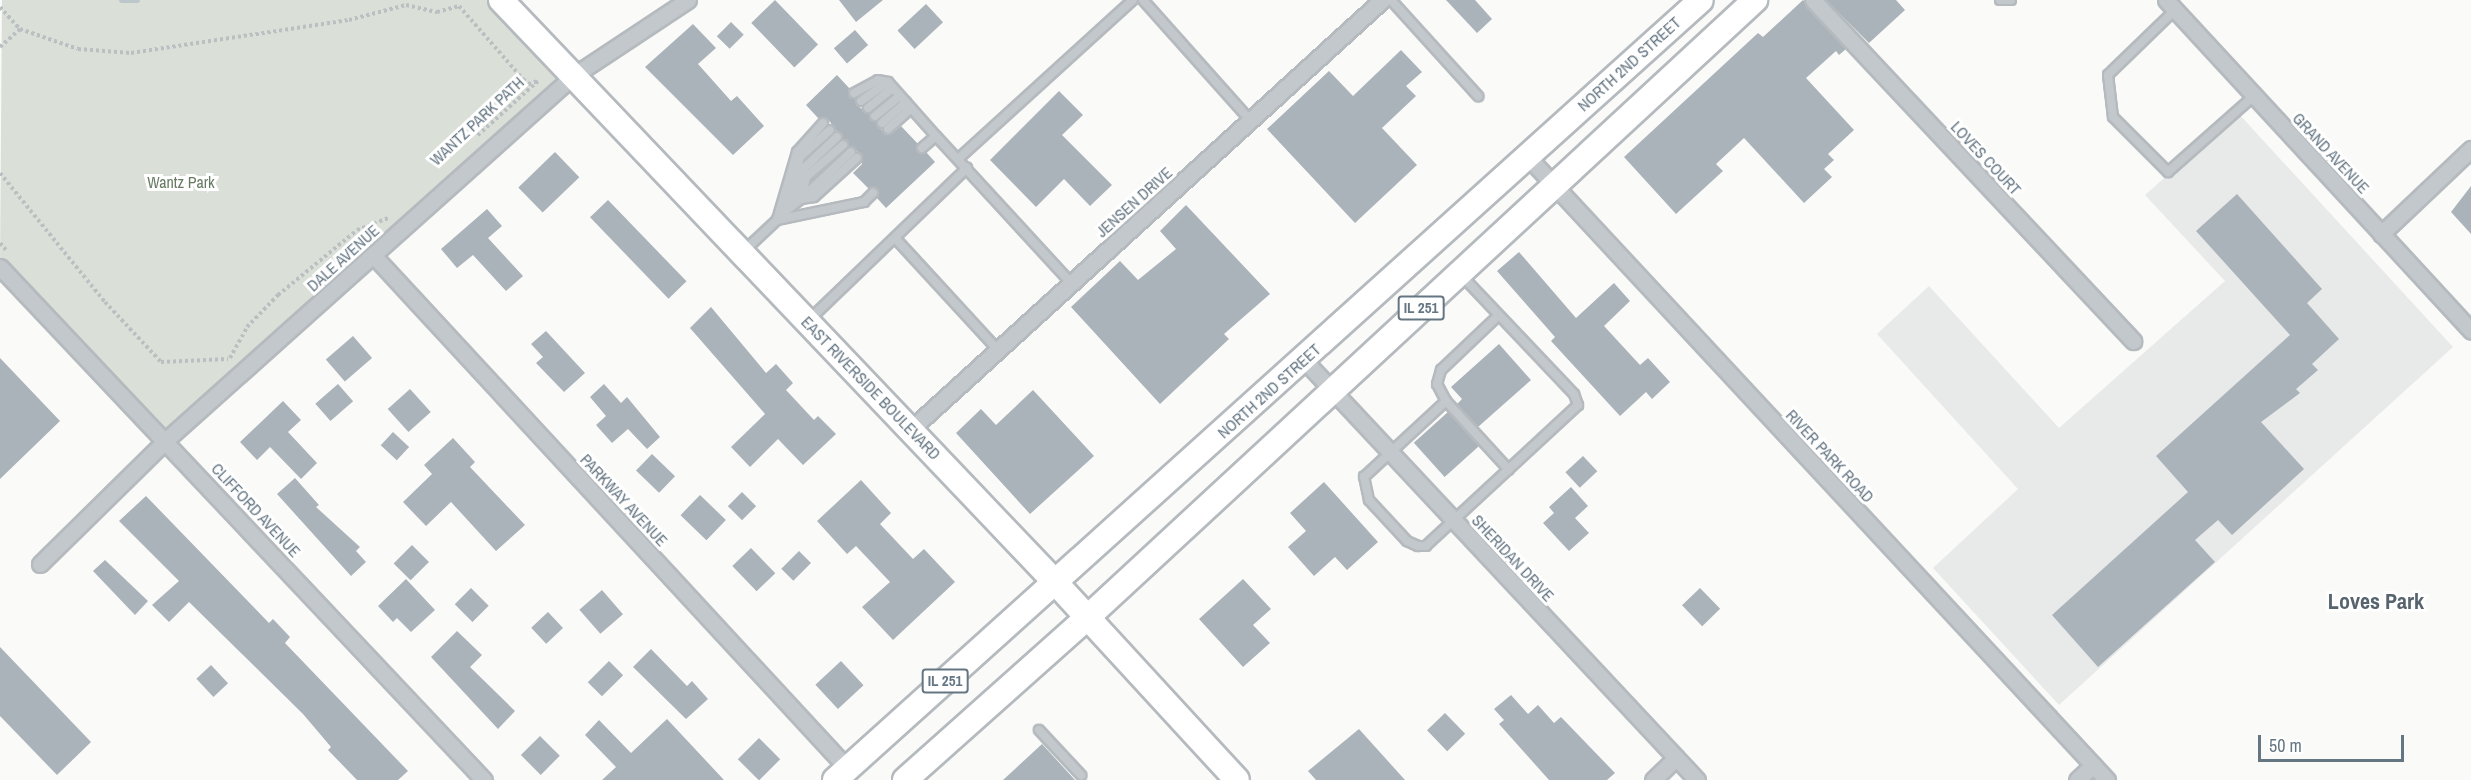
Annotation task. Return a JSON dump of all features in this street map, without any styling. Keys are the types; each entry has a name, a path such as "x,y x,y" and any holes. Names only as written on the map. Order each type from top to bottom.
{"main road":[{"name":"EAST RIVERSIDE BOULEVARD","path":"501,0 1088,617 1236,780"},
{"name":"NORTH 2ND STREET","path":"842,774 1701,0"},
{"name":"IL 251","path":"905,780 1088,617 1755,0"}],"street":[{"name":"DALE AVENUE","path":"40,564 166,440 573,75 688,0"},
{"name":"JENSEN DRIVE","path":"910,430 1382,0"},
{"name":"LOVES COURT","path":"1814,0 2133,341"},
{"name":"GRAND AVENUE","path":"2171,5 2471,331"},
{"path":"2381,234 2471,149"},
{"name":"RIVER PARK ROAD","path":"1527,156 2107,780"},
{"name":"PARKWAY AVENUE","path":"373,255 842,774"},
{"name":"CLIFFORD AVENUE","path":"0,267 166,440 478,778"},
{"name":"SHERIDAN DRIVE","path":"1304,360 1696,780"},
{"path":"1653,780 1676,758"},
{"path":"2077,780 2093,765"}],"lane":[{"path":"958,159 1133,0"},
{"path":"1143,0 1250,120"},
{"path":"1391,0 1478,96"},
{"path":"2000,0 2010,1"},
{"path":"2171,5 2108,75 2113,117 2168,172 2254,96"},
{"path":"854,93 878,80 890,85 1071,284"},
{"path":"861,100 890,85"},
{"path":"868,108 890,85"},
{"path":"875,116 906,102"},
{"path":"885,126 906,102"},
{"path":"777,220 797,152 823,123"},
{"path":"785,212 796,166 830,130"},
{"path":"922,148 936,136"},
{"path":"792,206 802,170 837,137"},
{"path":"801,199 806,177 843,144"},
{"path":"742,253 785,212 854,155"},
{"path":"807,322 967,168"},
{"path":"777,220 864,201 873,194"},
{"path":"895,238 998,350"},
{"path":"1446,400 1389,451 1364,477 1368,500 1407,541 1418,546 1426,546 1578,405 1574,394 1459,273"},
{"path":"1498,316 1441,370 1437,384 1446,400 1509,470"},
{"path":"1040,730 1081,775"}],"path":[{"name":"WANTZ PARK PATH","path":"0,7 20,29 78,49 131,53 349,20 406,5 437,12 459,6 528,84 538,81 475,139"},
{"path":"0,47 20,29"},
{"path":"0,173 112,311 161,362 230,358"},
{"path":"223,366 247,327 278,295 357,230 395,212"},
{"path":"0,243 13,257"}],"shaded area":[{"path":"2238,113 2453,347 2059,705 1933,568 2018,489 1877,334 1929,286 2059,428 2225,281 2145,195"}],"green space":[{"name":"Wantz Park","path":"2,0 502,0 573,76 166,440 0,267"}],"building":[{"path":"775,0 818,45 794,68 751,23"},
{"path":"839,0 883,0 856,22"},
{"path":"1446,0 1475,0 1492,19 1477,33"},
{"path":"1803,0 1846,49 1839,55 1836,51 1806,78 1854,130 1828,154 1834,160 1824,169 1832,177 1804,203 1744,138 1716,164 1723,171 1676,214 1624,157 1758,33 1763,37"},
{"path":"1826,0 1896,0 1905,10 1869,43"},
{"path":"926,4 943,22 915,49 897,31"},
{"path":"731,22 744,35 730,49 717,36"},
{"path":"693,24 716,48 698,64 731,101 737,96 764,126 733,155 645,67"},
{"path":"855,30 868,45 847,63 834,48"},
{"path":"1401,50 1422,72 1406,86 1416,96 1382,128 1417,165 1355,223 1267,129 1329,71 1353,96"},
{"path":"837,75 850,89 849,96 856,99 856,105 870,114 884,133 890,135 901,126 918,144 918,152 926,152 935,162 886,208 877,198 878,189 869,189 853,173 862,164 862,154 849,147 827,118 819,119 806,105"},
{"path":"1059,91 1083,115 1062,135 1112,185 1090,206 1064,179 1036,207 990,160"},
{"path":"555,152 579,177 543,213 518,187"},
{"path":"2471,186 2471,234 2451,212"},
{"path":"2237,194 2322,289 2307,303 2339,339 2312,364 2318,370 2296,389 2300,393 2261,422 2304,469 2232,535 2218,520 2195,540 2215,562 2098,667 2052,615 2188,492 2156,456 2290,335 2196,231"},
{"path":"608,200 686,281 669,299 590,217"},
{"path":"1186,205 1270,294 1224,334 1229,339 1160,404 1071,307 1120,261 1138,280 1176,249 1160,231"},
{"path":"487,209 502,226 488,238 523,276 506,291 473,255 457,268 441,249"},
{"path":"1519,252 1576,318 1614,283 1630,301 1604,326 1640,365 1648,358 1670,382 1652,399 1646,392 1620,416 1551,341 1555,337 1497,271"},
{"path":"711,307 766,373 776,364 793,383 786,390 814,420 818,416 836,434 803,465 778,439 750,467 731,447 765,414 690,328"},
{"path":"546,331 585,373 564,392 536,363 543,357 531,344"},
{"path":"353,336 372,358 345,382 326,360"},
{"path":"1499,344 1531,380 1478,427 1457,404 1462,399 1451,387"},
{"path":"0,358 60,421 0,479"},
{"path":"338,384 353,401 330,421 315,404"},
{"path":"604,384 621,403 627,397 660,437 647,449 628,429 612,443 596,425 606,416 590,397"},
{"path":"410,389 431,412 408,432 388,409"},
{"path":"1033,390 1094,456 1030,514 956,433 981,409 996,425"},
{"path":"283,401 301,420 288,432 317,463 301,479 270,447 257,460 240,442"},
{"path":"1448,412 1479,446 1445,477 1414,443"},
{"path":"393,432 409,447 397,460 381,445"},
{"path":"453,438 475,462 470,467 525,525 496,551 451,502 426,526 403,502 432,474 424,465"},
{"path":"652,454 675,476 659,493 636,471"},
{"path":"1583,456 1597,471 1580,488 1565,472"},
{"path":"295,478 319,505 316,507 360,547 356,551 366,562 351,576 277,494"},
{"path":"861,480 891,513 880,524 913,559 924,549 955,582 893,640 862,607 890,582 856,546 847,554 817,521"},
{"path":"1324,482 1378,542 1347,570 1335,557 1314,576 1288,547 1306,531 1290,513"},
{"path":"1571,487 1588,506 1575,518 1589,533 1569,551 1543,523 1554,513 1549,507"},
{"path":"742,492 756,506 742,520 728,506"},
{"path":"700,495 726,520 706,540 681,515"},
{"path":"146,496 269,623 273,619 290,637 285,643 408,771 398,780 357,780 328,750 331,747 303,714 189,602 169,622 152,605 179,581 119,521"},
{"path":"412,545 429,562 411,580 394,563"},
{"path":"751,548 775,573 757,591 732,566"},
{"path":"799,551 811,563 793,581 781,569"},
{"path":"105,560 148,601 135,615 93,571"},
{"path":"406,579 435,610 411,632 397,618 393,622 378,606"},
{"path":"1243,579 1271,609 1253,625 1270,643 1243,667 1199,619"},
{"path":"471,588 489,606 472,622 455,604"},
{"path":"1700,588 1720,609 1702,626 1682,605"},
{"path":"602,590 623,614 600,634 579,610"},
{"path":"548,612 563,628 546,644 531,628"},
{"path":"457,631 482,655 470,667 515,711 498,729 431,657"},
{"path":"0,647 91,742 57,775 0,716"},
{"path":"651,649 687,686 692,681 708,699 686,719 633,667"},
{"path":"609,661 623,675 602,696 588,682"},
{"path":"841,661 864,685 838,709 815,685"},
{"path":"211,665 228,683 213,697 196,679"},
{"path":"1511,695 1528,714 1538,705 1554,723 1561,717 1615,773 1607,780 1549,780 1499,724 1504,720 1494,709"},
{"path":"1445,713 1465,734 1447,751 1427,730"},
{"path":"667,719 724,780 602,780 616,767 585,735 599,720 631,753"},
{"path":"1359,729 1405,780 1316,780 1308,771"},
{"path":"540,736 560,756 541,775 521,755"},
{"path":"759,738 780,759 759,780 738,759"},
{"path":"1042,744 1075,780 1003,780"}],"waterway":[{"path":"122,0 137,0"}],"district":[{"name":"Loves Park","path":"2376,602"}]}
